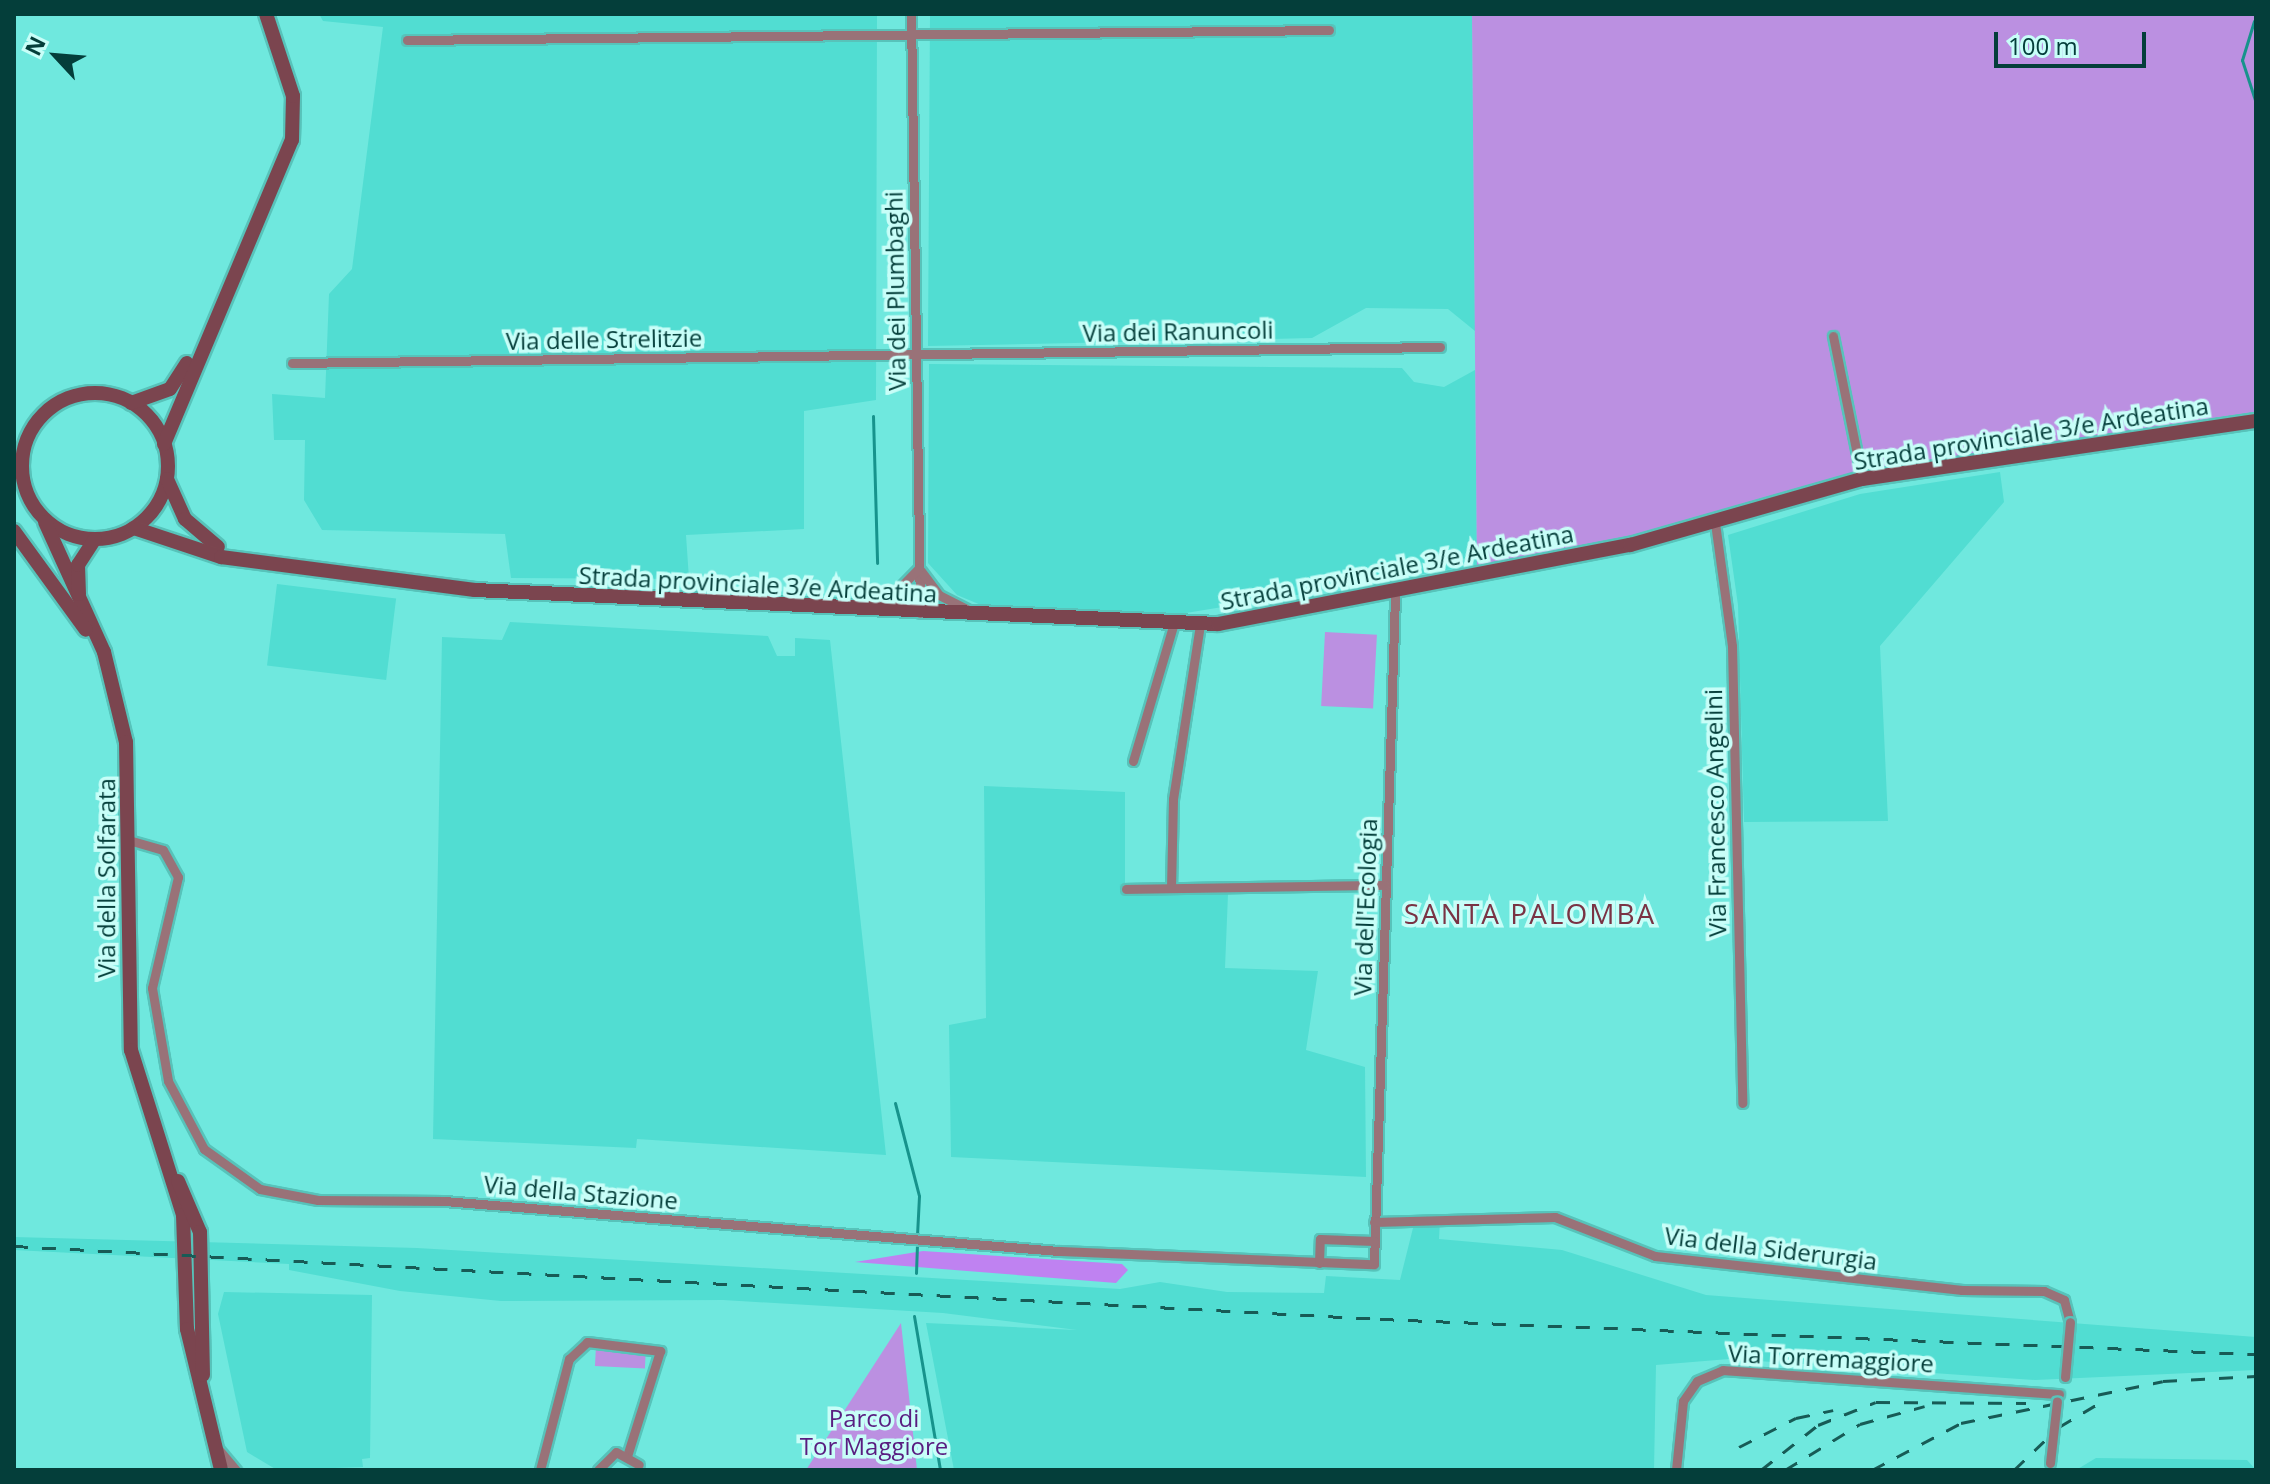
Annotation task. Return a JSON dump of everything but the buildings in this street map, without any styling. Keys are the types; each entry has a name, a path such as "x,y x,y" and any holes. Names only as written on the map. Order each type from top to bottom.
{"main road":[{"path":"247,561 194,529 167,479 164,444 202,339 293,132 293,96 266,14"},
{"path":"167,479 155,507 134,528 95,539 45,522 30,499 18,458 40,418 74,396 131,403 170,389 202,339"},
{"path":"131,403 164,444"},
{"name":"Strada provinciale 3/e Ardeatina","path":"247,561 558,597 1200,625 1395,594 1715,523 1862,479 2256,421"},
{"path":"14,493 30,499"},
{"name":"Via della Solfarata","path":"45,522 104,652 126,742 132,841 129,1035 166,1160 200,1232 204,1396 221,1470"},
{"path":"134,528 247,561"},
{"path":"14,531 104,652"},
{"name":"Via della Solfarata","path":"79,598 78,565 95,539"}],"street":[{"name":"Via dei Plumbaghi","path":"911,14 920,613"},
{"path":"407,40 1329,30"},
{"path":"1833,336 1862,479"},
{"name":"Via dei Ranuncoli","path":"916,354 1440,347"},
{"name":"Via delle Strelitzie","path":"292,363 916,354"},
{"name":"Via Francesco Angelini","path":"1715,523 1732,646 1742,1103"},
{"path":"875,611 919,568 939,595 985,616"},
{"name":"Via dell'Ecologia","path":"1374,1222 1395,594"},
{"path":"1133,761 1174,623"},
{"path":"1171,888 1173,799 1200,625"},
{"name":"Via della Stazione","path":"132,841 165,852 178,877 152,988 166,1074 199,1143 250,1184 318,1200 454,1202 917,1240 1319,1263 1374,1264 1374,1241"},
{"path":"1126,889 1385,885"},
{"name":"Via della Siderurgia","path":"1374,1222 1555,1217 1655,1256 1962,1290 2044,1291 2064,1300 2070,1322 2065,1377 2058,1397 2050,1467"},
{"path":"1319,1263 1320,1239 1374,1241 1374,1222"},
{"path":"540,1470 569,1359 587,1342 660,1351 627,1456"},
{"name":"Via Torremaggiore","path":"1676,1470 1681,1405 1697,1381 1723,1370 2058,1397"},
{"path":"214,1441 236,1470"},
{"path":"598,1470 612,1453 627,1456 639,1465"}],"shaded area":[{"path":"319,14 877,14 876,400 804,411 804,529 686,535 689,579 511,578 505,534 322,530 304,500 305,440 274,440 272,394 325,398 329,294 352,269 383,27 323,21"},
{"path":"930,14 1472,14 1475,331 1448,309 1366,308 1312,338 928,346"},
{"path":"929,364 1402,368 1414,382 1444,387 1475,370 1477,565 1180,614 981,605 957,595 928,563"},
{"path":"2000,472 2004,502 1880,646 1888,821 1744,822 1738,605 1728,535 1860,494"},
{"path":"277,584 396,599 386,680 267,665"},
{"path":"510,622 768,636 777,656 795,656 795,638 830,640 886,1155 637,1139 636,1148 433,1139 442,637 502,640"},
{"path":"984,786 1125,792 1125,893 1228,894 1225,968 1318,971 1306,1050 1365,1067 1366,1177 951,1157 949,1025 986,1018"},
{"path":"1440,1220 1439,1239 1562,1250 1706,1295 2256,1337 2256,1370 2035,1380 1729,1359 1656,1365 1654,1470 954,1470 926,1323 1077,1330 943,1313 723,1300 501,1301 400,1291 289,1270 289,1264 14,1250 14,1237 417,1248 1120,1289 1160,1282 1227,1292 1324,1293 1326,1276 1400,1280 1413,1228"},
{"path":"923,1251 1122,1264 1128,1270 1116,1283 855,1262"},
{"path":"224,1292 372,1295 370,1458 362,1459 363,1467 277,1470 247,1452 218,1314"},
{"path":"2096,1458 2247,1460 2256,1470 2076,1470"}],"green space":[{"path":"1472,14 2256,14 2256,421 1916,470 1477,577"},
{"path":"1325,632 1377,635 1373,709 1321,706"},
{"name":"Parco di Tor Maggiore","path":"901,1323 917,1470 806,1470"},
{"path":"596,1346 646,1349 645,1369 595,1366"}],"waterway":[{"path":"2254,21 2242,60 2256,103"},
{"path":"873,416 877,563"},
{"path":"895,1103 919,1196 917,1236"},
{"path":"916,1273 917,1244"},
{"path":"914,1316 940,1470"}],"railway":[{"path":"14,1246 1380,1319 2256,1354"},
{"path":"1872,1470 1961,1423 2163,1381 2256,1376"},
{"path":"2014,1470 2059,1427 2106,1399"},
{"path":"1761,1470 1818,1425 1876,1402 2026,1403"},
{"path":"1785,1470 1860,1424 1925,1406"},
{"path":"1739,1447 1796,1418 1833,1410"}],"district":[{"name":"SANTA PALOMBA","path":"1530,913"}]}
